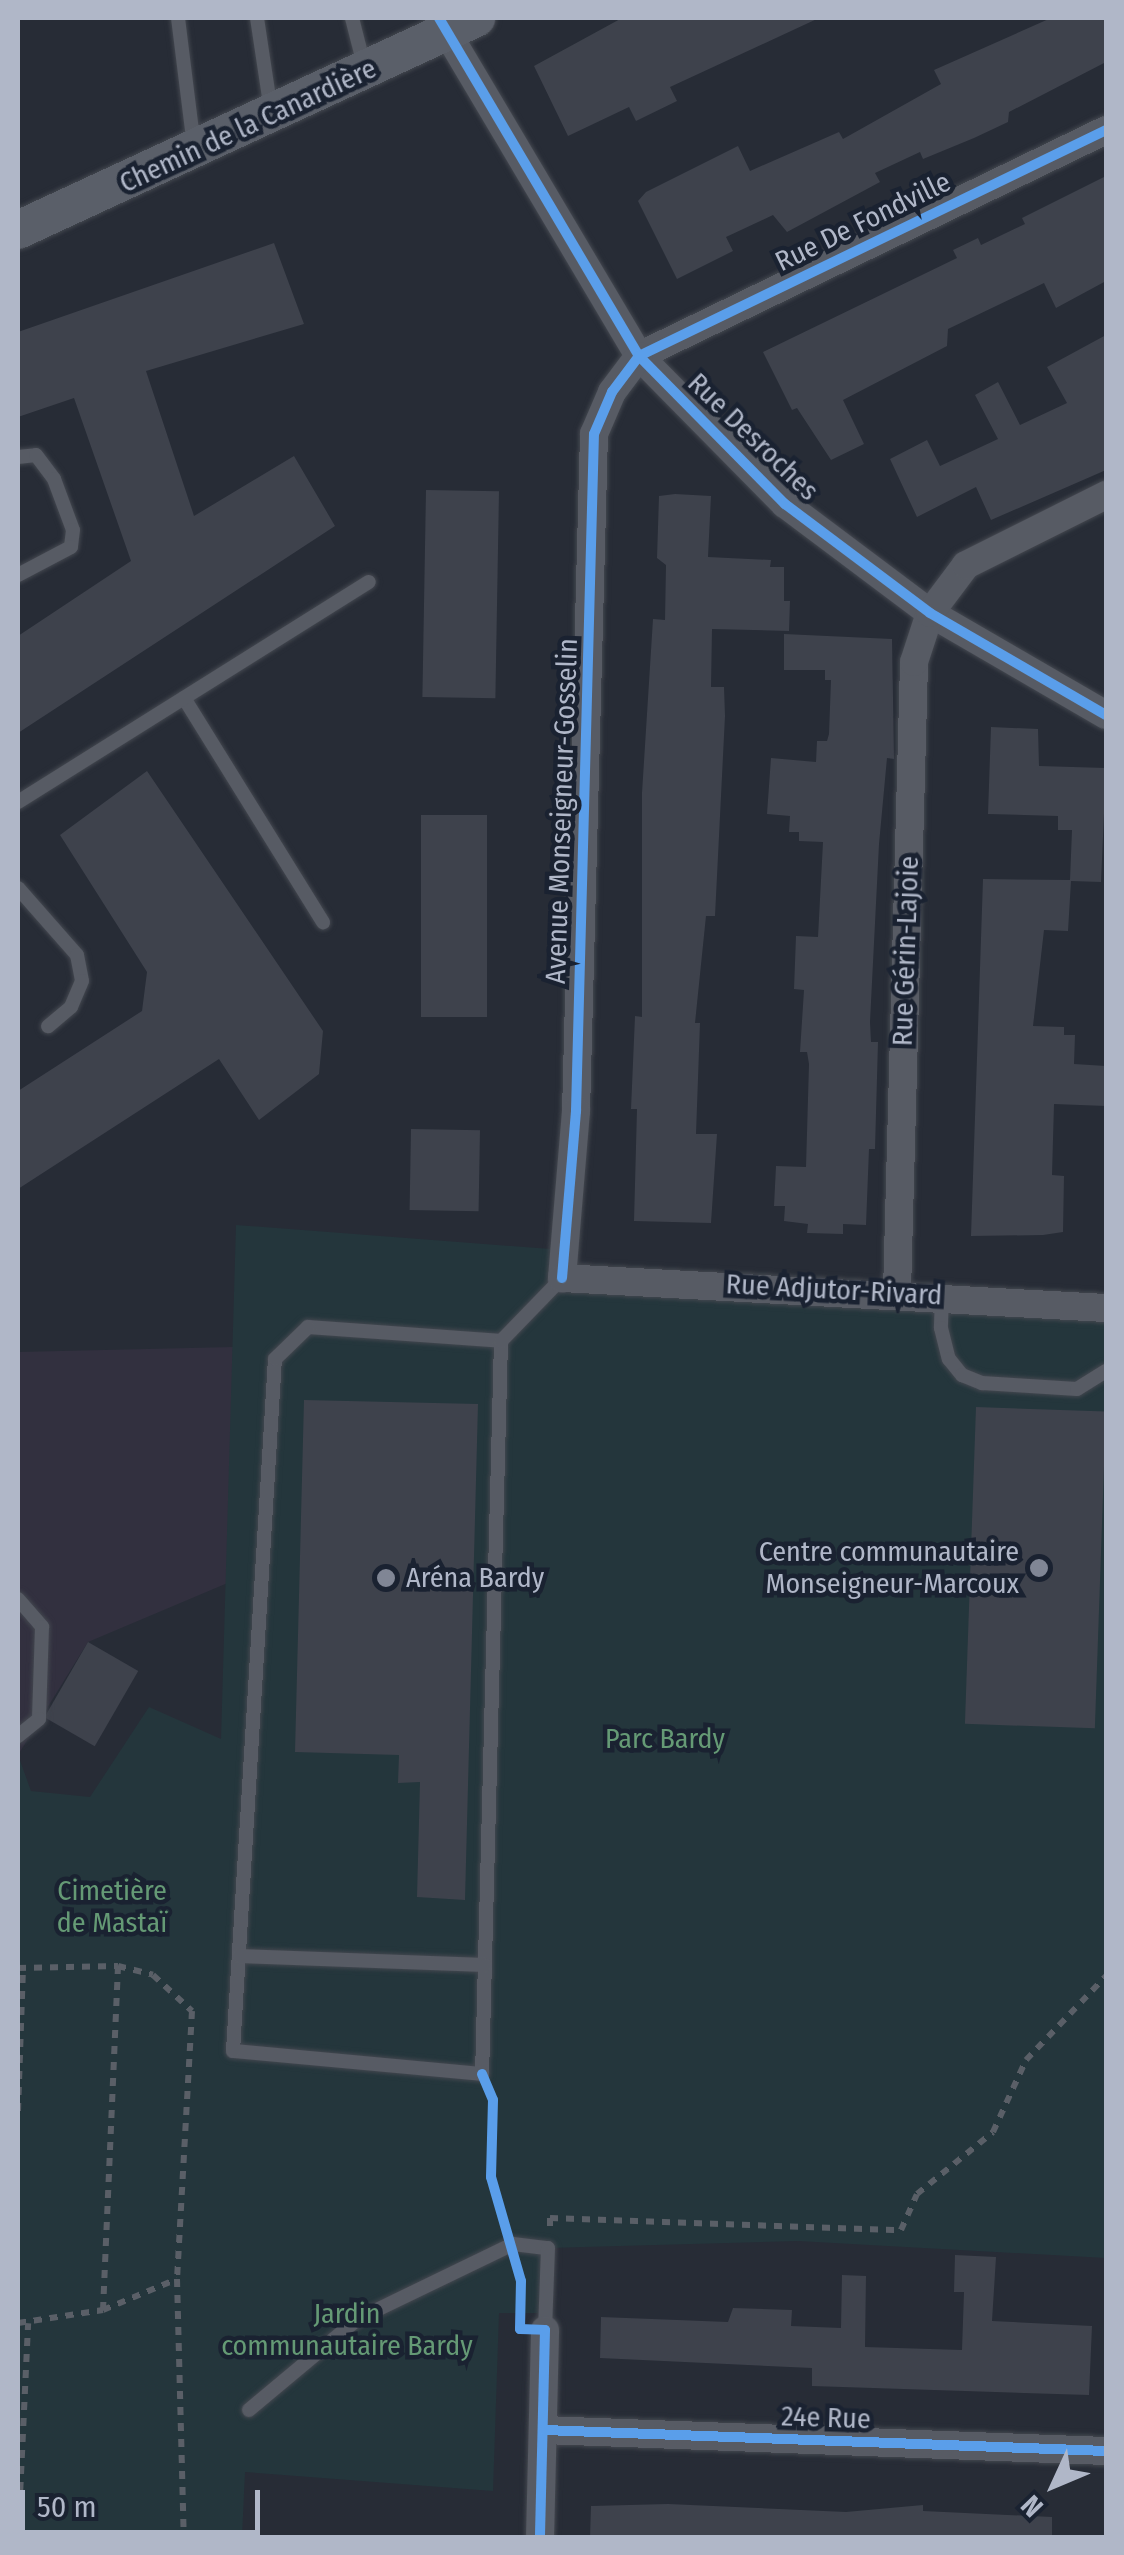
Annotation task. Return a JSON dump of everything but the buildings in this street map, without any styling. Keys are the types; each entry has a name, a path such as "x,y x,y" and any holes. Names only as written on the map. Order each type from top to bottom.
{"main road":[{"name":"Chemin de la Canardière","path":"18,230 272,116 453,23"}],"street":[{"name":"Rue Desroches","path":"453,23 639,356 786,504 930,613 1106,714"},
{"name":"Rue De Fondville","path":"639,356 1106,130"},
{"name":"Avenue Monseigneur-Gosselin","path":"562,1278 576,1111 594,434 612,392 639,356"},
{"name":"Rue Gérin-Lajoie","path":"897,1292 914,662 930,613 966,565 1106,495"},
{"name":"Rue Adjutor-Rivard","path":"562,1278 897,1292 1106,1308"},
{"path":"540,2538 546,2330"},
{"name":"24e Rue","path":"544,2430 1106,2451"}],"lane":[{"path":"178,18 195,152"},
{"path":"257,18 272,116"},
{"path":"352,18 365,71"},
{"path":"18,457 36,456 54,479 73,530 71,547 18,575"},
{"path":"18,802 369,582"},
{"path":"184,698 323,922"},
{"path":"18,888 76,955 82,981 71,1006 48,1026"},
{"path":"501,1341 308,1327 275,1360 233,2051 482,2074 501,1341 562,1278"},
{"path":"942,1295 941,1328 949,1359 962,1376 1077,1389 1106,1371"},
{"path":"18,1598 42,1626 39,1719 18,1736"},
{"path":"238,1956 485,1965"},
{"path":"249,2410 358,2319 513,2244 548,2248 546,2330"}],"path":[{"path":"103,2310 118,1966"},
{"path":"18,2111 20,1968 118,1966 153,1975 192,2011 177,2279 184,2538"},
{"path":"548,2248 550,2218 902,2230 917,2194 994,2132 1026,2060 1106,1976"},
{"path":"18,2323 103,2310 177,2279"},
{"path":"18,2538 28,2323"}],"shaded area":[{"path":"233,1347 230,1582 88,1642 18,1755 18,1352"}],"green space":[{"name":"Parc Bardy","path":"236,1225 564,1250 562,1278 1106,1308 1106,2258 798,2241 548,2248 546,2313 499,2313 493,2491 245,2472 242,2537 18,2538 18,1755 31,1791 90,1797 149,1707 221,1739"}],"cycle path":[{"path":"439,18 639,356 785,504 930,613 1106,715"},
{"path":"562,1278 576,1111 594,434 612,392 639,356 1106,130"},
{"path":"482,2074 493,2100 491,2177 521,2281 520,2329 545,2330 540,2538"},
{"path":"544,2430 1106,2451"}],"place":[{"name":"Centre communautaire Monseigneur-Marcoux","path":"1039,1568"},
{"name":"Aréna Bardy","path":"386,1578"}],"park label":[{"name":"Cimetière de Mastaï","path":"112,1907"},
{"name":"Jardin communautaire Bardy","path":"347,2330"}]}
